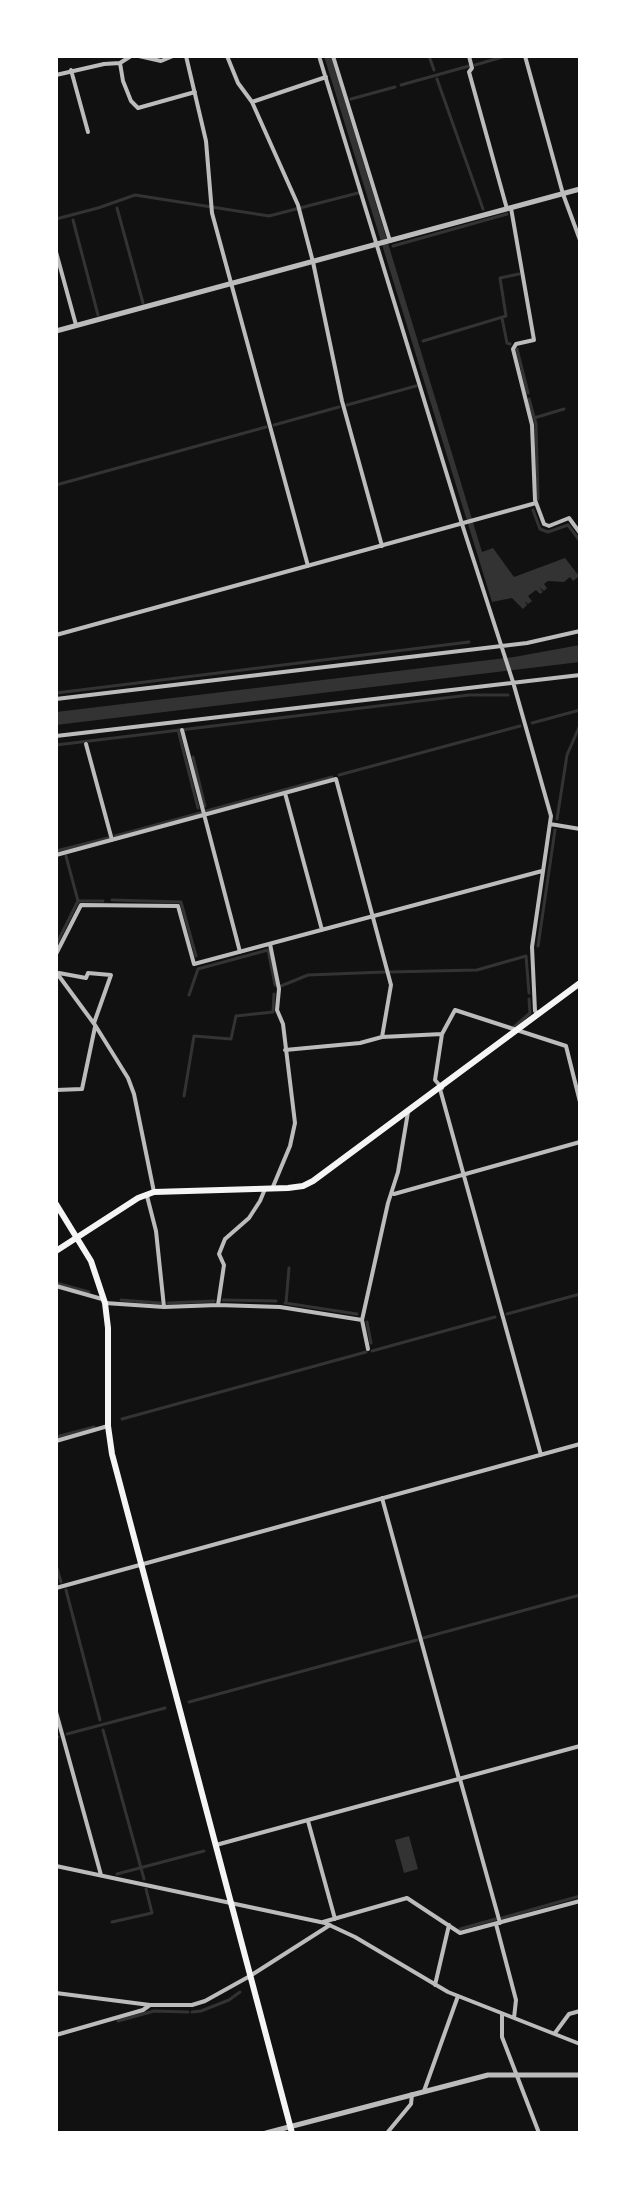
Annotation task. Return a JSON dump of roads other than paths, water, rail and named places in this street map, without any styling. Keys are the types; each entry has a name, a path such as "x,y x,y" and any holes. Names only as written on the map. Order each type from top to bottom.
{"main road":[{"path":"56,1251 150,1193 268,1189 303,1186 313,1181 580,983"},
{"path":"56,1204 92,1265 105,1302 108,1426 112,1454 291,2130"}],"street":[{"path":"56,75 120,63 131,56"},
{"path":"139,56 161,61 173,56"},
{"path":"186,56 206,141 212,209 308,566"},
{"path":"238,56 228,58 238,83 252,102 298,208 313,262 342,401 382,546"},
{"path":"319,56 513,682 551,816 532,947 535,1011 539,1014"},
{"path":"333,56 389,241"},
{"path":"469,56 472,68 469,72 509,208 534,340 516,344 513,349 532,425 536,503 544,524 549,526 569,518 580,533"},
{"path":"525,56 563,194 580,240"},
{"path":"120,63 127,91 138,108 195,92"},
{"path":"71,70 88,132"},
{"path":"252,102 326,77"},
{"path":"56,331 580,189"},
{"path":"56,252 76,325"},
{"path":"56,635 536,503"},
{"path":"56,699 527,643 580,631"},
{"path":"56,736 580,675"},
{"path":"182,730 240,952"},
{"path":"86,744 112,840"},
{"path":"56,855 336,779 391,985 382,1037"},
{"path":"285,793 322,930"},
{"path":"550,824 580,829"},
{"path":"56,954 81,905 178,906 194,964 543,870"},
{"path":"218,1305 224,1265 219,1254 225,1239 249,1218 268,1189 290,1146 295,1123 283,1024 277,1010 279,989 270,944"},
{"path":"57,972 94,1024 128,1078 134,1094 156,1231 164,1307"},
{"path":"56,1090 82,1089 94,1024 111,975 88,973 86,978 57,972"},
{"path":"541,1455 441,1088 435,1080 442,1034 455,1010 566,1046 580,1102"},
{"path":"285,1050 360,1043 382,1037 442,1034"},
{"path":"368,1349 362,1320 408,1112"},
{"path":"392,1194 580,1142"},
{"path":"56,1286 105,1302 164,1307 280,1307 362,1320"},
{"path":"56,1441 108,1426"},
{"path":"56,1588 580,1444"},
{"path":"382,1498 498,1923 516,2000 514,2018"},
{"path":"56,1712 59,1732 101,1875"},
{"path":"216,1845 580,1746"},
{"path":"308,1820 335,1919"},
{"path":"56,1866 330,1925 458,1996 580,2044"},
{"path":"321,1922 407,1898 460,1933 580,1903"},
{"path":"56,1993 150,2005 192,2005 250,1976 330,1925"},
{"path":"435,1985 449,1925"},
{"path":"424,2091 458,1996"},
{"path":"56,2035 143,2010 150,2005"},
{"path":"555,2033 569,2014 580,2011"},
{"path":"502,2014 502,2037 539,2133"},
{"path":"266,2133 291,2130 488,2075 580,2075"},
{"path":"387,2133 411,2104 412,2094"}],"waterway":[{"path":"429,56 434,70"},
{"path":"475,65 506,56"},
{"path":"401,85 469,66"},
{"path":"437,79 483,209"},
{"path":"351,99 395,87"},
{"path":"56,219 135,195 269,216 358,193"},
{"path":"117,208 143,303"},
{"path":"393,246 507,214"},
{"path":"73,220 98,315"},
{"path":"423,341 506,316 500,278 519,274"},
{"path":"502,318 507,343 510,344"},
{"path":"517,349 528,393"},
{"path":"347,405 416,386"},
{"path":"529,399 536,424 538,499"},
{"path":"274,425 339,407"},
{"path":"534,418 564,409"},
{"path":"56,485 266,427"},
{"path":"533,510 540,529 548,532 568,525 580,541"},
{"path":"56,693 469,642"},
{"path":"56,745 469,695 508,695"},
{"path":"532,723 580,710"},
{"path":"557,819 567,755 580,725"},
{"path":"339,775 520,726"},
{"path":"178,730 198,808"},
{"path":"193,757 205,806"},
{"path":"206,811 332,777"},
{"path":"115,836 200,813"},
{"path":"538,946 555,830"},
{"path":"56,851 108,838"},
{"path":"66,856 78,901"},
{"path":"112,900 181,902 196,956"},
{"path":"56,945 78,901 103,901"},
{"path":"189,995 198,969 268,950 275,985"},
{"path":"389,972 477,970 526,956 529,993"},
{"path":"281,986 308,975 385,972"},
{"path":"184,1096 194,1036 231,1039 236,1016 273,1012 274,994"},
{"path":"514,1027 530,1013 529,999"},
{"path":"286,1303 289,1268"},
{"path":"56,1283 89,1292"},
{"path":"507,1314 580,1294"},
{"path":"121,1300 160,1303"},
{"path":"223,1300 276,1301"},
{"path":"168,1303 214,1301"},
{"path":"285,1303 357,1314"},
{"path":"372,1351 495,1317"},
{"path":"367,1322 371,1343"},
{"path":"122,1419 366,1352"},
{"path":"56,1437 94,1427"},
{"path":"56,1565 61,1582"},
{"path":"66,1590 100,1720"},
{"path":"423,1638 580,1595"},
{"path":"189,1702 417,1640"},
{"path":"67,1734 165,1708"},
{"path":"103,1730 144,1879"},
{"path":"117,1874 204,1851"},
{"path":"112,1922 152,1913 146,1889"},
{"path":"502,1918 580,1896"},
{"path":"460,1929 496,1919"},
{"path":"192,2012 229,2000 240,1992"},
{"path":"118,2021 154,2011 188,2012"}]}
